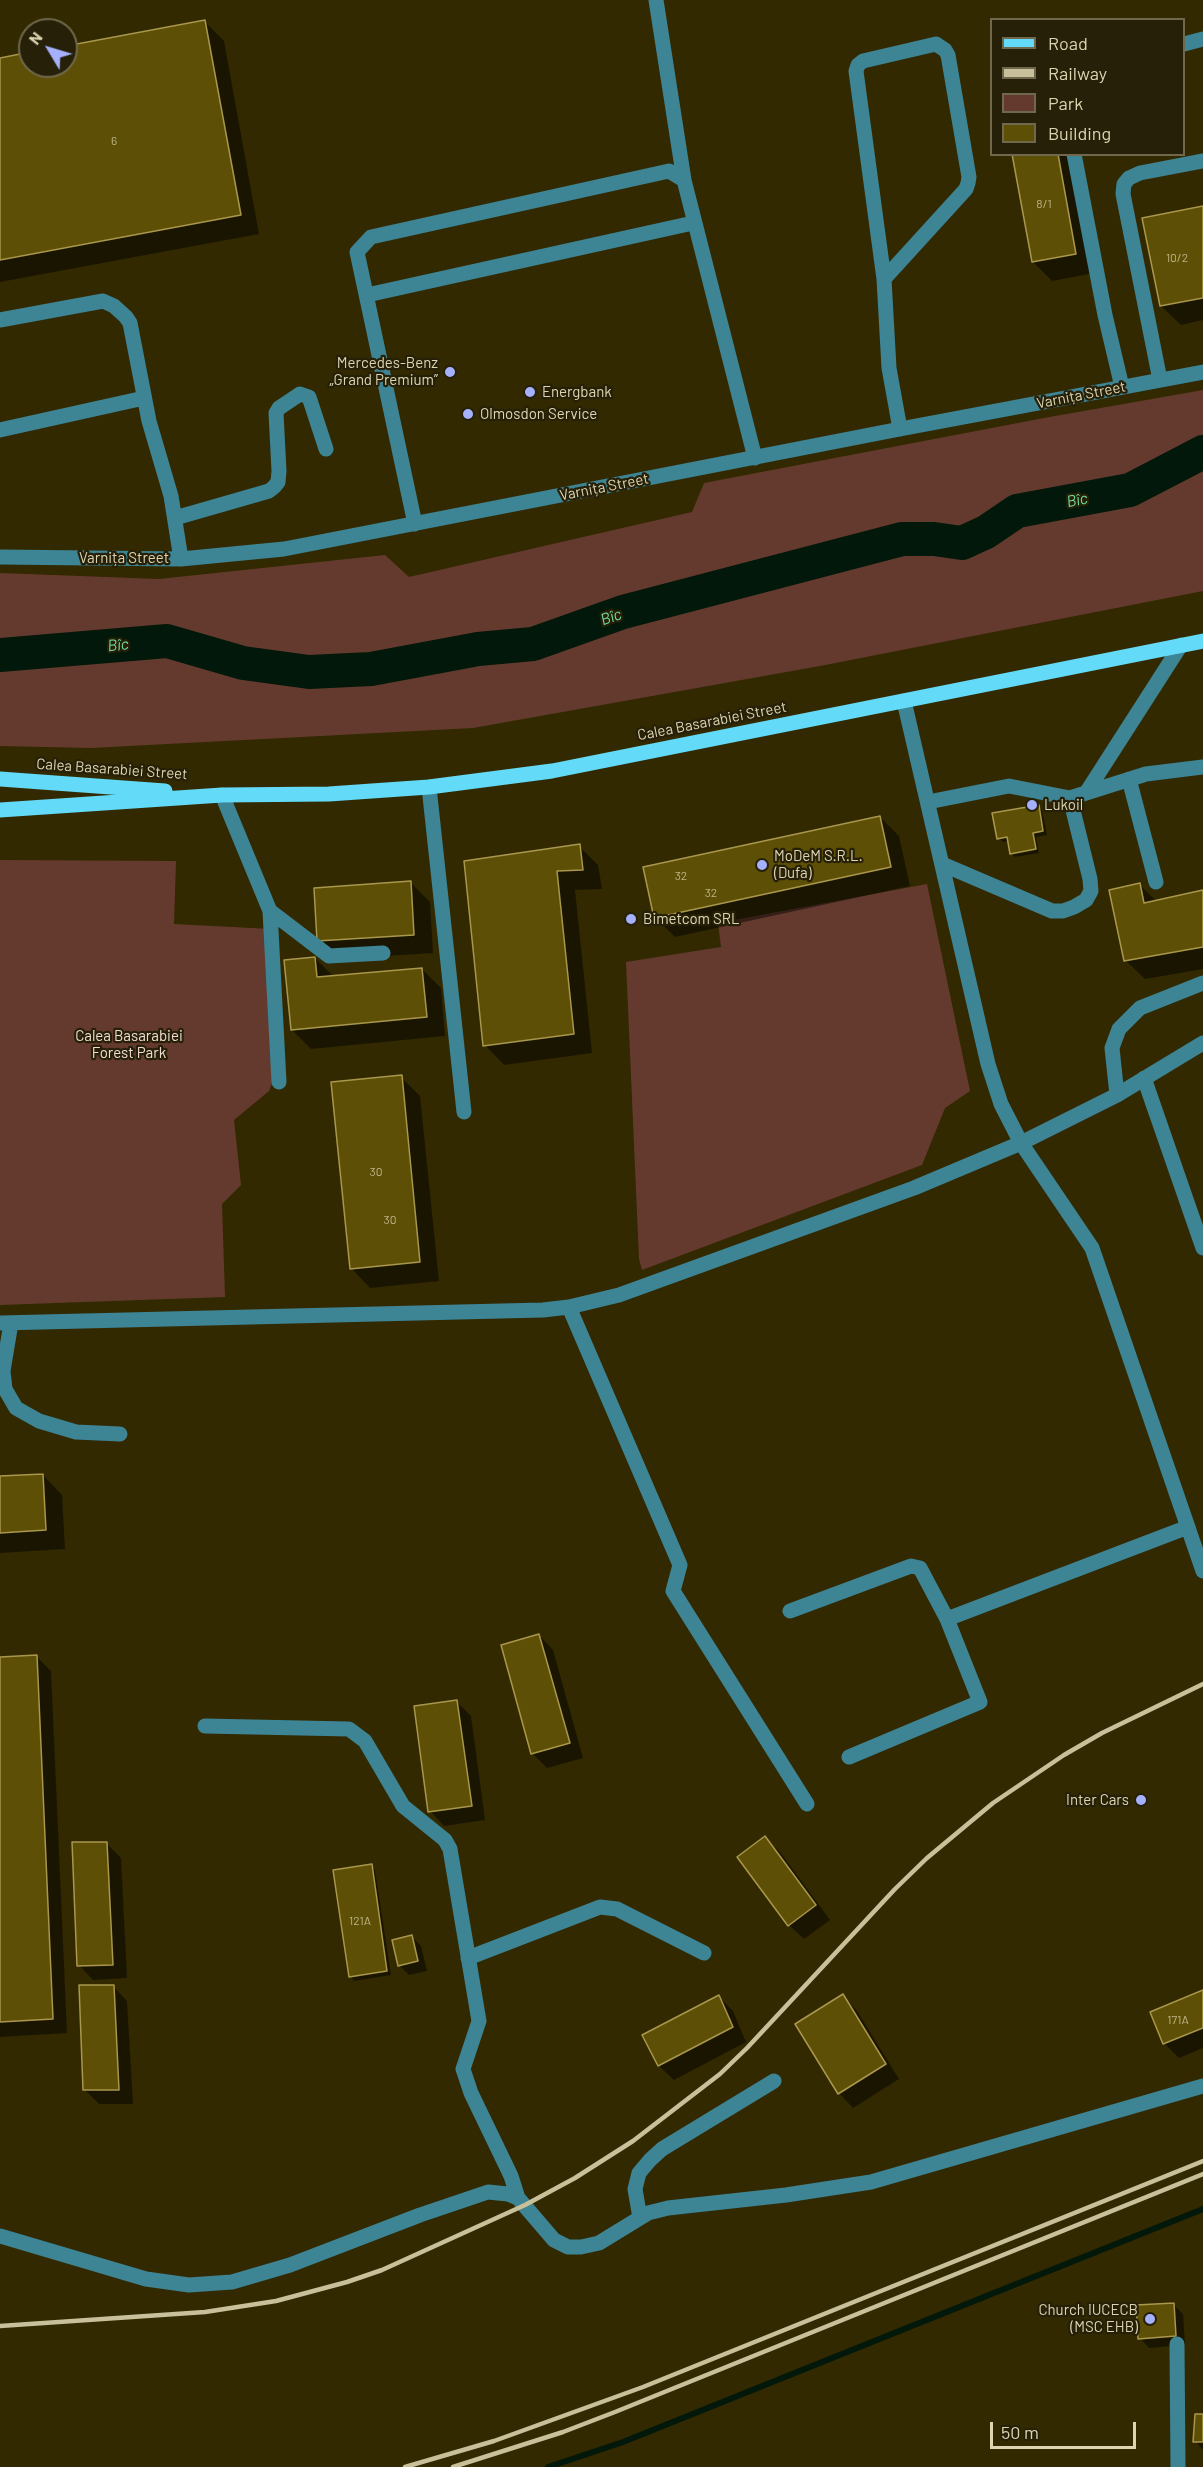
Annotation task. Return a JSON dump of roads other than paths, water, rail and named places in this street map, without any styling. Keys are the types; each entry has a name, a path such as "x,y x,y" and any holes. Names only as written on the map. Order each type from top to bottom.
{"main road":[{"name":"Calea Basarabiei Street","path":"0,810 222,795 329,794 429,787 552,771 1203,641"},
{"name":"Calea Basarabiei Street","path":"0,779 222,795"}],"street":[{"path":"656,0 684,180 693,223 754,458"},
{"path":"1185,44 1203,39"},
{"path":"884,279 966,189 968,183 969,177 948,55 936,44 863,61 856,68 884,279 890,368 900,429"},
{"path":"1074,156 1105,315 1122,387"},
{"path":"1160,380 1124,194 1124,184 1129,178 1140,173 1202,161"},
{"path":"415,524 357,252 371,237 669,171 684,180"},
{"path":"368,295 693,223"},
{"path":"0,320 103,301 114,306 130,323 149,421 171,496 181,559"},
{"name":"Varnița Street","path":"0,557 181,559 284,549 1203,372"},
{"path":"175,518 274,488 278,482 279,471 276,413 279,408 300,394 309,397 326,449"},
{"path":"0,430 144,399"},
{"path":"1086,793 1181,645"},
{"path":"904,701 988,1064 1001,1104 1021,1143 1092,1248 1203,1571"},
{"path":"928,802 1009,786 1070,798 1146,774 1203,767"},
{"path":"1129,779 1156,882"},
{"path":"429,787 464,1112"},
{"path":"222,795 270,910 279,1082"},
{"path":"942,864 1052,911 1074,908 1086,900 1091,891 1070,798"},
{"path":"270,910 329,956 384,953"},
{"path":"1117,1095 1112,1048 1119,1029 1140,1008 1203,983"},
{"path":"120,1434 76,1432 39,1421 16,1408 5,1389 3,1371 6,1323 543,1310 569,1307 620,1295 914,1188 1021,1143 1117,1095 1203,1043"},
{"path":"1144,1078 1203,1248"},
{"path":"569,1307 681,1564 673,1591 807,1804"},
{"path":"947,1619 1188,1527"},
{"path":"790,1611 911,1566 920,1568 947,1619 980,1702 849,1757"},
{"path":"205,1726 349,1729 365,1741 404,1806 445,1840 450,1849 479,2021 463,2069 471,2093 511,2176 518,2198 554,2240 568,2247 599,2243 648,2213 668,2208 786,2195 871,2182 1203,2086"},
{"path":"468,1958 600,1906 617,1910 704,1953"},
{"path":"640,2218 635,2189 639,2173 650,2160 662,2149 774,2081"},
{"path":"0,2236 146,2279 189,2285 232,2282 290,2265 420,2215 488,2192 508,2194 518,2198"},
{"path":"1177,2344 1178,2467"}],"waterway":[{"name":"Bîc","path":"0,655 167,641 243,663 309,672 371,669 478,649 533,644 623,612 902,539 934,539 962,543 986,532 1017,511 1130,490 1203,452"},
{"path":"548,2467 623,2442 1203,2209"}],"railway":[{"path":"0,2326 205,2312 276,2301 382,2270 525,2205 575,2178 633,2141 720,2074 895,1889 927,1858 993,1803 1064,1755 1102,1733 1203,1684"},
{"path":"405,2467 494,2441 643,2387 1203,2161"},
{"path":"453,2467 563,2432 615,2412 1203,2174"}],"place":[{"name":"Mercedes-Benz „Grand Premium”","path":"450,372"},
{"name":"Energbank","path":"530,392"},
{"name":"Olmosdon Service","path":"468,414"},
{"name":"Lukoil","path":"1032,805"},
{"name":"MoDeM S.R.L. (Dufa)","path":"762,865"},
{"name":"Bimetcom SRL","path":"631,919"},
{"name":"Inter Cars","path":"1141,1800"},
{"name":"Church IUCECB (MSC EHB)","path":"1150,2319"}],"park label":[{"name":"Calea Basarabiei Forest Park","path":"129,1044"}]}
